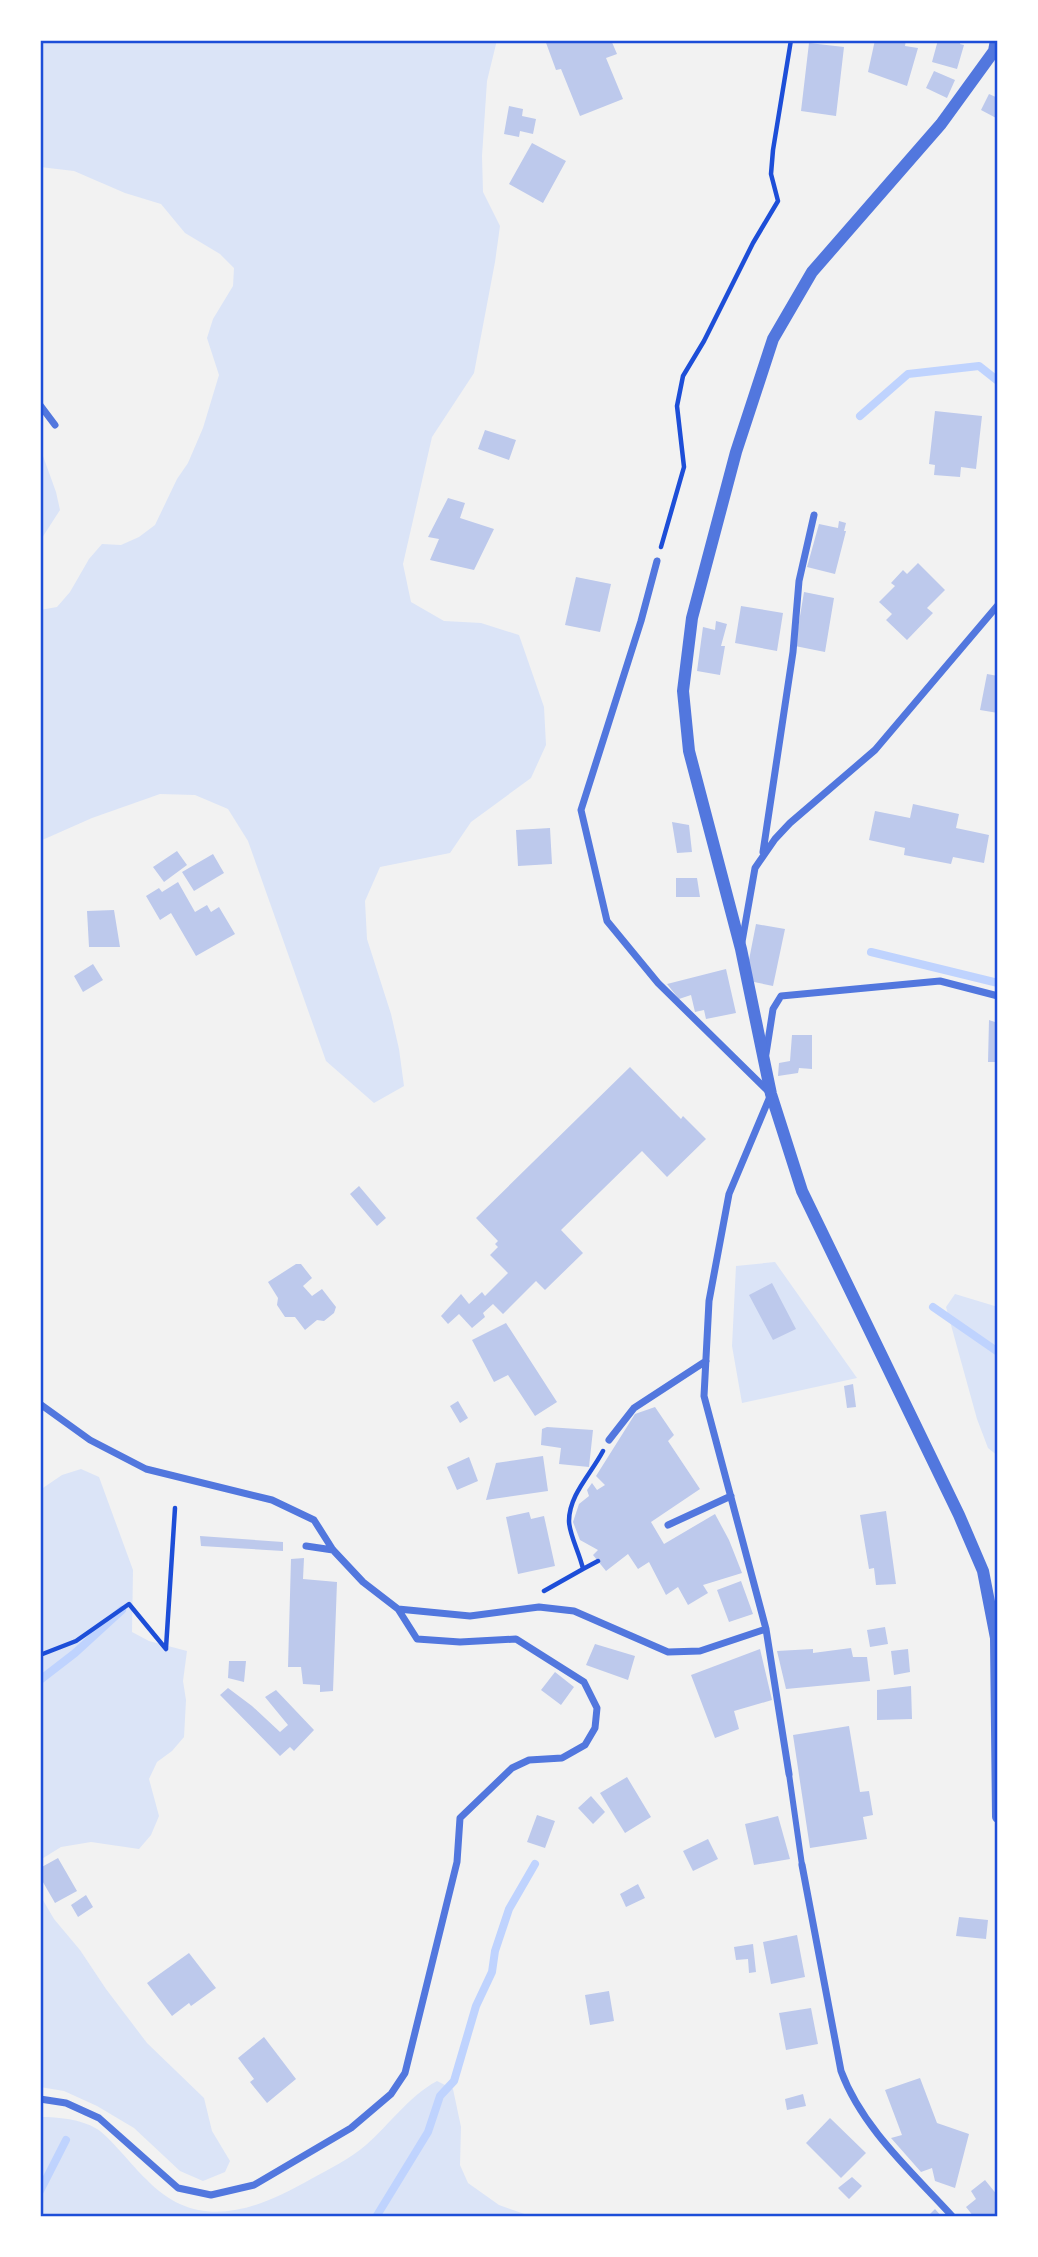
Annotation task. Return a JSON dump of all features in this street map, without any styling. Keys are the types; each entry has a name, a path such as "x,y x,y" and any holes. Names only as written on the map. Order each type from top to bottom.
{"street":[{"path":"996,40 994,51 941,124 812,272 773,339 736,452 692,618 683,691 689,751 741,949 771,1094 802,1191 959,1515 983,1571 996,1638 998,1817"},
{"path":"40,405 55,425"},
{"path":"762,856 793,652 799,581 814,515"},
{"path":"657,561 581,810 607,921 658,983 771,1094"},
{"path":"741,949 755,868 762,856 790,823 875,750 998,605"},
{"path":"765,1062 773,1009 781,996 940,981 998,996"},
{"path":"771,1094 729,1194 709,1301 704,1396 766,1629 802,1865 841,2071 850,2095 894,2152 953,2217"},
{"path":"609,1440 634,1408 706,1361"},
{"path":"40,1405 90,1440 146,1469 272,1500 313,1520 333,1550 363,1582 398,1609 417,1639 460,1642 516,1639 584,1682 597,1708 595,1728 584,1745 562,1758 529,1760 512,1768 460,1818 457,1862 405,2073 391,2094 351,2128 254,2185 211,2195 178,2188 99,2118 66,2103 40,2099"},
{"path":"668,1525 731,1496"},
{"path":"306,1546 333,1550"},
{"path":"398,1609 470,1616 539,1607 574,1611 668,1652 700,1651 766,1629"}],"path":[{"path":"657,561 684,467 677,406 682,376 704,341 753,243 778,201 771,174 791,40"},
{"path":"583,1569 569,1522 574,1497 609,1440"},
{"path":"40,1655 76,1641 130,1604 166,1649 174,1508"},
{"path":"539,1607 536,1595 598,1561"}],"shaded area":[{"path":"40,40 497,40 487,81 482,156 483,192 500,226 495,262 474,373 432,437 403,564 411,602 444,621 481,623 519,635 544,707 546,745 531,778 471,822 450,853 380,867 365,901 367,939 391,1014 404,1086 374,1103 326,1061 248,841 228,809 195,795 160,794 92,818 40,841 40,610 57,607 102,544 121,545 139,537 155,525 203,428 219,375 207,338 213,319 233,286 234,268 220,254 185,233 161,204 125,193 74,171 40,167"},
{"path":"40,431 43,456 60,510 40,541"},
{"path":"775,1262 857,1378 742,1403 732,1346 736,1266"},
{"path":"955,1294 998,1307 998,1456 988,1448 977,1419 946,1307"},
{"path":"81,1469 99,1477 133,1570 132,1632 149,1641 187,1651 183,1681 186,1700 184,1737 172,1751 157,1762 149,1779 159,1816 151,1835 139,1849 91,1842 61,1847 40,1860 40,1490 62,1475"},
{"path":"40,1895 54,1919 80,1950 147,2043 204,2098 212,2131 230,2161 225,2172 203,2181 180,2171 134,2128 97,2106 64,2091 40,2087"},
{"path":"437,2081 453,2089 461,2127 460,2165 468,2183 499,2205 533,2217 40,2217 40,2117 69,2119 97,2129 165,2196 185,2206 206,2211 227,2211 269,2200 346,2159 366,2145 417,2095"}],"building":[{"path":"545,40 611,40 617,54 606,58 623,99 580,116 561,69 556,70"},
{"path":"875,40 906,40 905,46 918,48 907,86 868,72"},
{"path":"938,40 961,40 960,44 964,45 957,69 932,62"},
{"path":"809,43 844,47 836,116 801,111"},
{"path":"934,71 955,80 947,98 926,88"},
{"path":"989,94 998,98 998,119 981,110"},
{"path":"509,106 523,109 522,116 536,119 533,134 520,131 519,137 504,134"},
{"path":"532,143 566,161 543,203 509,184"},
{"path":"935,411 982,416 976,469 961,467 960,477 934,475 935,465 929,464"},
{"path":"485,430 516,440 509,460 478,449"},
{"path":"448,498 465,503 460,518 494,529 474,570 430,560 439,539 428,537"},
{"path":"839,521 846,523 846,531 835,574 807,567 819,524 838,528"},
{"path":"918,563 945,590 927,608 933,613 907,640 886,620 892,614 879,602 895,586 891,583 903,570 907,574"},
{"path":"576,577 611,584 600,632 565,625"},
{"path":"804,592 834,598 825,652 795,646"},
{"path":"741,606 783,613 777,651 735,643"},
{"path":"716,621 727,624 721,646 725,646 720,675 697,671 703,627 715,630"},
{"path":"987,674 998,676 998,713 980,710"},
{"path":"913,804 959,814 956,828 989,835 984,863 953,857 951,864 904,855 905,848 869,840 875,811 910,818"},
{"path":"672,822 689,825 692,852 677,853"},
{"path":"550,828 552,864 518,866 516,830"},
{"path":"177,851 187,865 164,882 153,867"},
{"path":"213,854 224,873 194,891 182,872"},
{"path":"676,878 697,878 700,897 676,897"},
{"path":"178,882 195,912 207,905 211,912 219,907 235,934 196,956 171,913 160,920 146,896 159,888 162,892"},
{"path":"114,910 120,947 89,947 87,911"},
{"path":"756,924 785,929 773,986 754,982 748,965"},
{"path":"93,964 103,980 83,992 74,976"},
{"path":"726,969 736,1013 706,1019 704,1010 695,1012 691,995 679,999 667,984"},
{"path":"989,1020 998,1023 998,1062 988,1062"},
{"path":"792,1035 812,1035 812,1069 799,1068 798,1073 778,1076 779,1063 790,1061"},
{"path":"630,1067 681,1119 683,1116 706,1139 667,1177 642,1151 561,1230 583,1253 545,1290 536,1281 503,1314 493,1304 483,1313 485,1317 472,1328 459,1314 448,1324 441,1316 461,1294 469,1304 482,1292 485,1296 508,1273 490,1255 498,1247 495,1244 498,1241 476,1218"},
{"path":"359,1186 386,1218 377,1226 350,1194"},
{"path":"296,1264 301,1264 312,1278 303,1286 312,1296 322,1289 336,1307 334,1313 324,1321 317,1320 305,1330 295,1317 285,1317 268,1282"},
{"path":"772,1283 796,1329 773,1340 749,1295"},
{"path":"506,1323 557,1402 535,1416 508,1375 494,1382 472,1340"},
{"path":"853,1384 856,1407 847,1408 844,1386"},
{"path":"458,1401 468,1418 460,1423 450,1406"},
{"path":"655,1407 674,1435 668,1441 700,1489 651,1522 664,1544 715,1514 742,1573 703,1585 708,1593 688,1605 678,1587 666,1595 649,1562 638,1569 628,1554 606,1571 593,1555 598,1550 580,1540 573,1522 579,1504 589,1496 587,1490 592,1483 597,1490 605,1485 596,1476 635,1414"},
{"path":"542,1429 593,1430 589,1467 559,1464 561,1448 541,1445"},
{"path":"543,1456 548,1491 486,1500 496,1463"},
{"path":"469,1457 478,1481 457,1490 447,1467"},
{"path":"886,1511 896,1584 876,1585 874,1568 869,1569 860,1515"},
{"path":"529,1512 531,1519 544,1516 555,1566 518,1574 506,1517"},
{"path":"200,1536 283,1542 283,1551 201,1546"},
{"path":"304,1558 303,1579 337,1582 333,1691 320,1692 320,1685 303,1684 301,1667 288,1667 291,1559"},
{"path":"741,1581 753,1614 729,1622 717,1590"},
{"path":"885,1627 888,1644 870,1647 867,1630"},
{"path":"595,1644 635,1656 628,1680 586,1665"},
{"path":"851,1648 853,1657 867,1657 870,1681 786,1689 777,1651 813,1649 813,1653"},
{"path":"760,1649 772,1700 734,1711 739,1729 715,1738 691,1675"},
{"path":"908,1649 910,1672 894,1675 891,1651"},
{"path":"229,1661 246,1661 244,1682 228,1678"},
{"path":"555,1672 574,1687 561,1705 541,1690"},
{"path":"911,1686 912,1719 877,1720 877,1690"},
{"path":"228,1688 280,1732 288,1725 265,1697 276,1690 314,1730 294,1751 290,1747 280,1756 220,1695"},
{"path":"849,1726 860,1792 869,1791 873,1815 863,1817 867,1839 810,1848 793,1735"},
{"path":"627,1777 651,1817 625,1833 600,1793"},
{"path":"591,1796 605,1812 593,1824 578,1808"},
{"path":"537,1815 555,1821 545,1848 527,1842"},
{"path":"778,1816 790,1859 754,1865 745,1824"},
{"path":"708,1839 718,1859 693,1871 683,1851"},
{"path":"58,1858 77,1891 55,1903 40,1877 40,1868"},
{"path":"638,1884 645,1898 626,1907 620,1894"},
{"path":"86,1895 93,1907 78,1917 71,1905"},
{"path":"959,1917 988,1920 986,1939 956,1936"},
{"path":"797,1935 805,1977 771,1984 763,1942"},
{"path":"753,1944 756,1972 749,1973 748,1959 736,1960 734,1947"},
{"path":"189,1953 216,1988 172,2016 147,1983"},
{"path":"609,1991 614,2021 590,2025 585,1995"},
{"path":"811,2008 818,2044 786,2050 779,2013"},
{"path":"264,2037 296,2079 267,2103 250,2082 254,2079 238,2058"},
{"path":"920,2078 937,2123 969,2134 955,2188 935,2181 932,2168 921,2172 891,2138 902,2135 885,2090"},
{"path":"803,2094 806,2106 787,2110 785,2099"},
{"path":"830,2118 866,2153 841,2178 806,2143"},
{"path":"852,2177 862,2186 849,2199 838,2188"},
{"path":"985,2180 998,2196 998,2217 974,2217 966,2207 976,2199 971,2191"},
{"path":"935,2209 942,2217 927,2217"}],"waterway":[{"path":"860,416 908,374 979,366 998,381"},
{"path":"871,952 998,983"},
{"path":"933,1307 998,1352"},
{"path":"40,1680 75,1653 122,1610"},
{"path":"376,2217 428,2132 440,2096 454,2081 476,2006 492,1972 495,1951 509,1909 535,1864"},
{"path":"40,2191 66,2140"}]}
